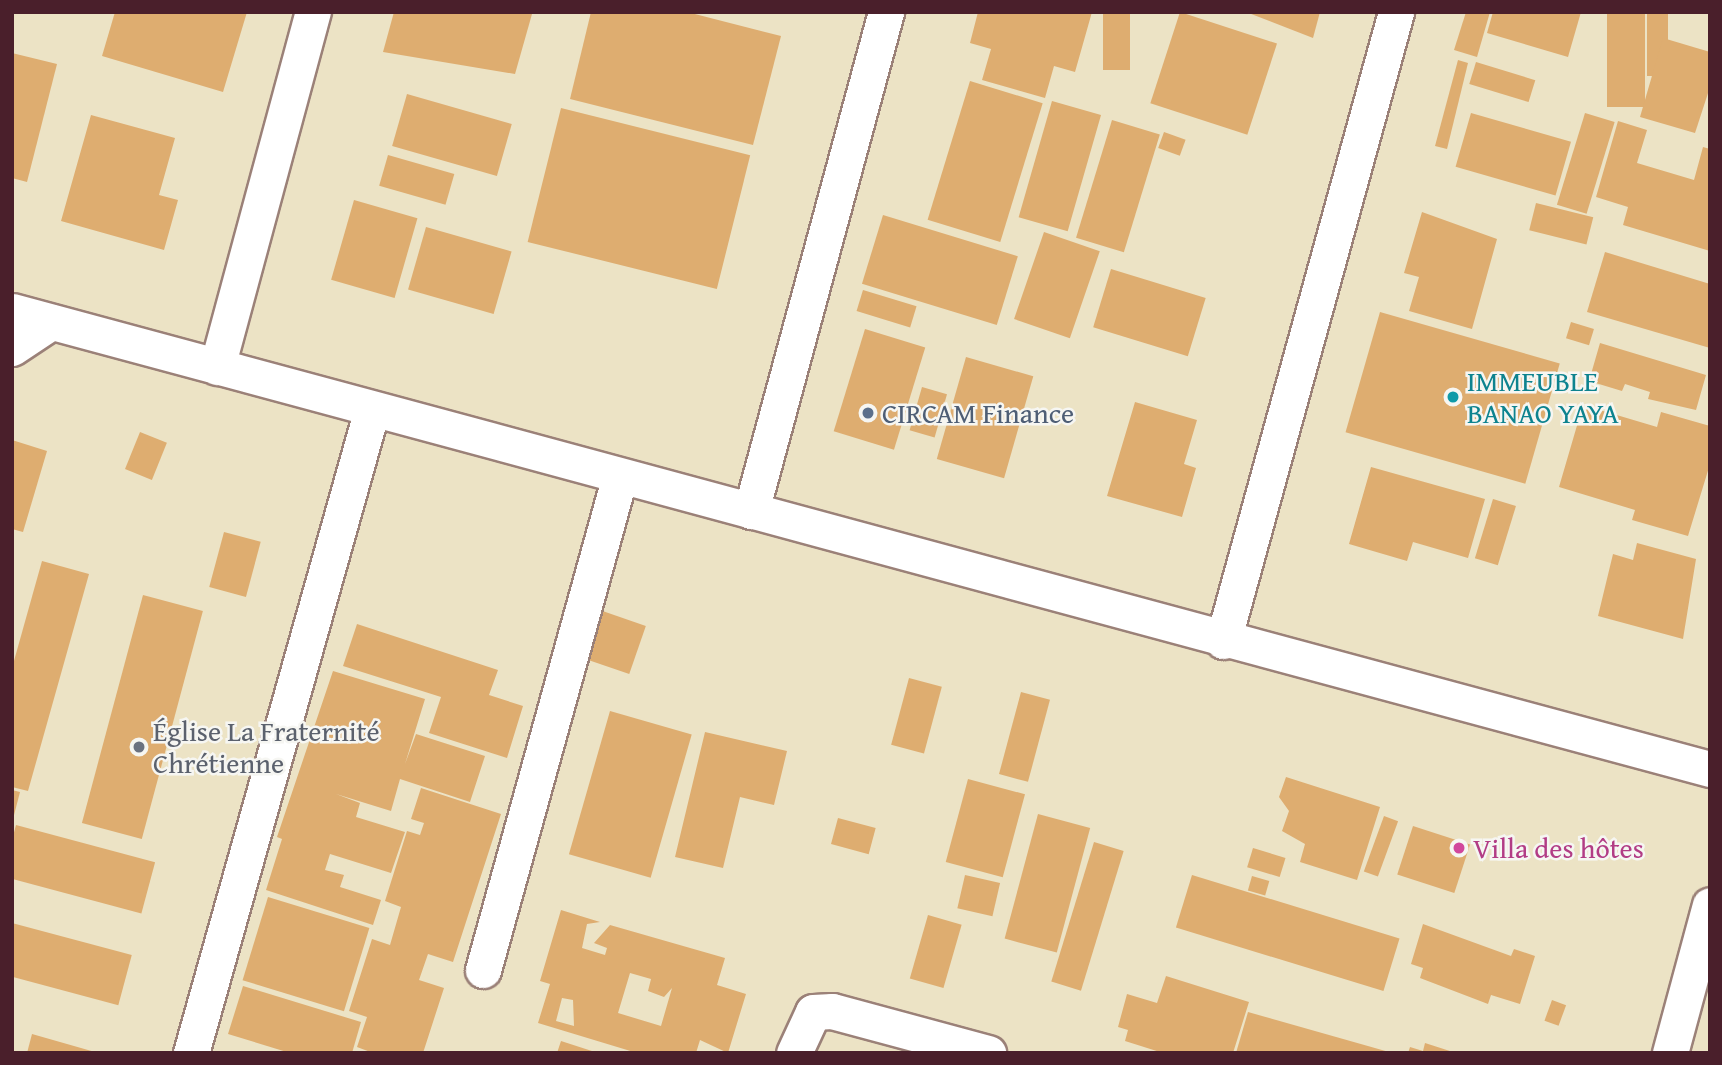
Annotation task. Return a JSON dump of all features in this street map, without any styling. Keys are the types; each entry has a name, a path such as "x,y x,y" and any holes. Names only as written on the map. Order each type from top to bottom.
{"street":[{"path":"218,367 313,12"},
{"path":"751,511 886,12"},
{"path":"1223,641 1396,12"},
{"path":"12,312 620,479 751,511 1223,641 1710,769"},
{"path":"12,348 51,322"},
{"path":"191,1053 372,409"},
{"path":"483,970 620,479"},
{"path":"1670,1053 1710,905"},
{"path":"794,1053 813,1012 832,1011 988,1053"}],"building":[{"path":"115,12 247,12 223,92 102,56"},
{"path":"394,12 532,14 515,74 383,52"},
{"path":"591,12 687,12 781,36 753,145 570,99"},
{"path":"978,12 1092,12 1075,72 1054,66 1045,98 982,80 991,49 970,43"},
{"path":"1103,12 1130,12 1130,70 1103,70"},
{"path":"1180,12 1277,44 1247,135 1150,103"},
{"path":"1246,12 1320,12 1313,38"},
{"path":"1466,12 1490,12 1477,57 1454,50"},
{"path":"1493,12 1581,12 1568,57 1487,33"},
{"path":"1607,12 1645,12 1645,107 1607,107"},
{"path":"1647,12 1668,12 1668,76 1647,76"},
{"path":"1663,38 1710,52 1710,87 1695,133 1640,117"},
{"path":"12,53 57,64 27,182 12,178"},
{"path":"1458,60 1468,63 1447,149 1435,146"},
{"path":"1476,62 1535,80 1529,102 1469,84"},
{"path":"970,81 1043,103 1000,242 928,220"},
{"path":"407,94 512,124 497,176 392,146"},
{"path":"1052,101 1101,115 1068,231 1019,217"},
{"path":"561,108 750,155 717,289 528,242"},
{"path":"1471,113 1571,142 1556,195 1456,167"},
{"path":"1585,113 1615,122 1587,214 1557,205"},
{"path":"91,115 175,138 159,195 178,200 164,250 61,221"},
{"path":"1112,120 1160,135 1124,252 1076,238"},
{"path":"1618,121 1647,130 1637,163 1694,180 1703,147 1710,149 1710,251 1623,225 1628,207 1596,197"},
{"path":"1164,132 1186,140 1180,156 1158,148"},
{"path":"388,155 454,174 446,205 379,186"},
{"path":"354,200 417,218 395,298 331,280"},
{"path":"1536,203 1593,217 1586,244 1529,230"},
{"path":"1422,212 1497,239 1472,329 1409,311 1419,277 1404,273"},
{"path":"883,215 1018,256 997,325 862,284"},
{"path":"426,227 512,252 494,314 408,289"},
{"path":"1044,232 1100,251 1070,338 1014,319"},
{"path":"1605,252 1710,284 1710,348 1587,312"},
{"path":"1111,269 1206,298 1188,356 1093,327"},
{"path":"863,290 917,306 910,327 857,311"},
{"name":"IMMEUBLE BANAO YAYA","path":"1380,312 1560,364 1525,484 1346,432"},
{"path":"1571,322 1594,329 1589,345 1566,338"},
{"path":"865,329 925,347 894,450 834,431"},
{"path":"1600,343 1706,375 1696,410 1648,399 1650,392 1625,384 1622,391 1589,381"},
{"path":"966,357 1033,376 1004,478 937,459"},
{"path":"922,387 947,394 935,437 910,430"},
{"path":"1135,402 1197,420 1184,464 1196,468 1182,517 1107,496"},
{"path":"1583,405 1657,427 1661,412 1710,426 1710,464 1688,536 1632,520 1635,510 1559,487"},
{"path":"140,432 167,443 152,480 125,469"},
{"path":"12,440 47,451 23,532 12,529"},
{"path":"1371,467 1485,499 1468,558 1413,542 1407,561 1349,544"},
{"path":"1493,499 1516,506 1498,565 1475,558"},
{"path":"224,532 261,542 246,597 209,587"},
{"path":"1637,543 1696,559 1683,639 1598,616 1613,554 1633,560"},
{"path":"42,561 89,574 28,791 12,787 12,668"},
{"path":"143,595 203,611 142,839 82,823"},
{"path":"591,607 646,626 629,674 574,655"},
{"path":"357,624 498,670 489,695 523,706 507,758 429,733 441,697 343,666"},
{"path":"333,671 425,699 405,764 416,734 485,756 470,802 400,779 391,811 336,794 360,803 356,817 405,832 391,873 330,854 325,870 344,875 340,887 381,900 373,925 266,890 282,839 277,837"},
{"path":"909,678 942,687 924,753 891,745"},
{"path":"1021,692 1050,700 1028,782 999,774"},
{"path":"610,711 692,734 651,878 569,854"},
{"path":"705,732 787,751 774,805 740,797 723,868 675,857"},
{"path":"1286,777 1380,807 1357,880 1300,862 1305,844 1282,831 1289,811 1279,797"},
{"path":"968,779 1025,794 1003,877 946,862"},
{"path":"421,788 501,814 453,962 428,954 419,980 444,988 423,1053 373,1053 357,1047 367,1017 349,1011 372,939 390,945 401,907 385,901 407,831 420,835 424,823 411,819"},
{"path":"12,790 20,792 13,819 12,819"},
{"path":"1038,814 1090,828 1057,953 1005,939"},
{"path":"1384,816 1398,821 1378,877 1364,871"},
{"path":"838,818 876,828 869,854 831,844"},
{"path":"16,825 155,862 141,913 12,879 12,840"},
{"path":"1413,826 1470,845 1454,893 1397,875"},
{"path":"1094,842 1124,851 1081,991 1051,982"},
{"path":"1253,848 1286,858 1280,877 1247,867"},
{"path":"965,875 1000,883 992,916 957,908"},
{"path":"1192,875 1400,938 1383,991 1176,928"},
{"path":"1252,876 1269,881 1265,895 1248,890"},
{"path":"268,897 369,928 344,1011 243,980"},
{"path":"561,910 600,922 587,924 582,948 605,955 607,948 594,943 610,925 725,958 717,985 746,994 728,1053 700,1040 696,1053 637,1053 538,1023 550,984 540,981","holes":["630,973 651,979 648,991 664,997 672,988 661,1026 618,1013","562,998 573,1000 574,1026 556,1021"]},
{"path":"928,915 962,925 943,988 910,978"},
{"path":"12,923 132,955 118,1005 12,977"},
{"path":"1423,924 1511,956 1514,949 1535,956 1520,1004 1491,995 1488,1004 1420,978 1423,968 1411,964"},
{"path":"1166,976 1249,1002 1233,1053 1163,1053 1125,1041 1128,1030 1118,1027 1127,994 1157,1003"},
{"path":"243,986 361,1022 352,1053 290,1053 228,1034"},
{"path":"1552,1000 1566,1005 1559,1026 1544,1021"},
{"path":"1248,1012 1389,1052 1389,1053 1236,1053"},
{"path":"32,1034 95,1052 95,1053 27,1053"},
{"path":"561,1041 595,1052 595,1053 557,1053"},
{"path":"1425,1043 1453,1053 1408,1053 1410,1047 1423,1051"}],"place":[{"name":"IMMEUBLE BANAO YAYA","path":"1453,397"},
{"name":"CIRCAM Finance","path":"868,413"},
{"name":"Église La Fraternité Chrétienne","path":"139,747"},
{"name":"Villa des hôtes","path":"1459,848"}]}
